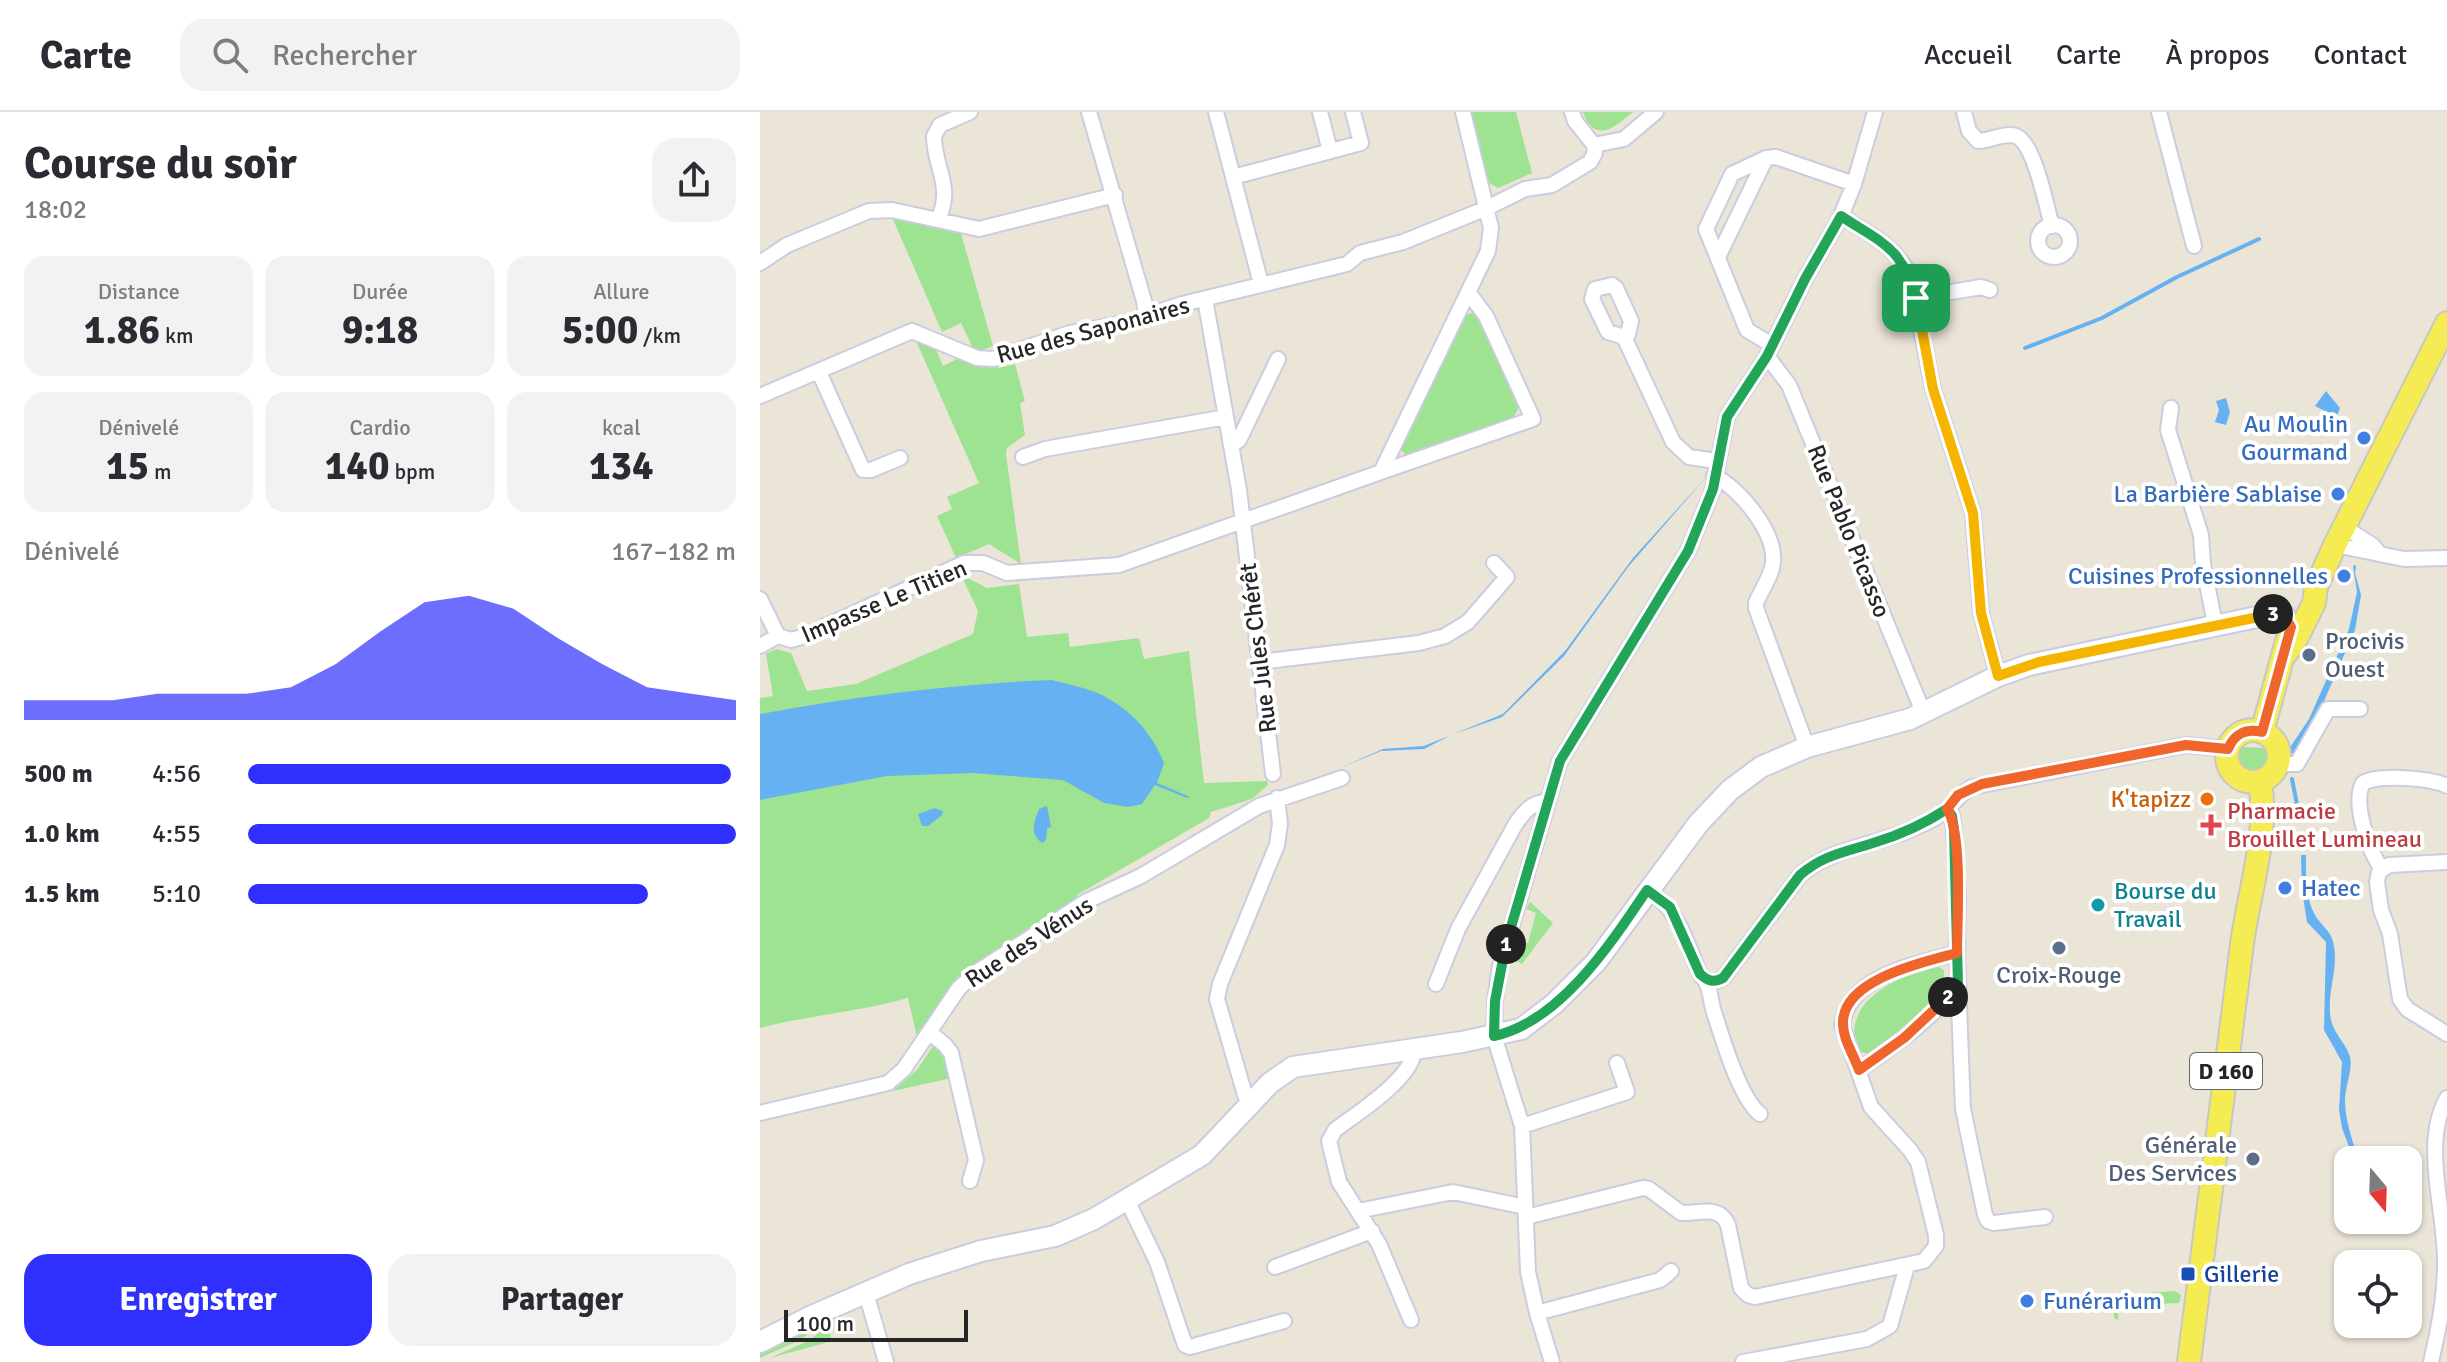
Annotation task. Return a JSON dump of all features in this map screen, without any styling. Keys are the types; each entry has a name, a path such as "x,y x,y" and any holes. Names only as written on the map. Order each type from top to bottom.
{"main road":[{"path":"2286,653 2314,603 2316,587 2339,536 2447,323"},
{"path":"2262,732 2291,627 2305,599 2316,587"},
{"path":"2248,730 2262,732 2277,745 2278,764 2271,775 2260,782 2246,782 2234,775 2227,763 2228,749 2241,733 2248,730"},
{"name":"D 160","path":"2189,1362 2247,909 2263,821 2260,782"}],"street":[{"path":"938,220 945,201 946,186 934,136 940,125 970,112"},
{"path":"1089,112 1115,195 1146,317"},
{"path":"1216,112 1261,284"},
{"path":"1320,112 1330,151"},
{"path":"1233,177 1361,143 1353,112"},
{"path":"1381,472 1488,251 1491,228 1463,112"},
{"path":"1572,112 1575,121 1594,145 1624,139 1656,112"},
{"path":"1552,1362 1528,1272 1522,1126 1494,1036 1500,966 1560,761 1688,551 1704,517 1727,417 1769,351 1841,216 1854,184 1875,112"},
{"path":"1964,112 1969,131 1978,141 2008,135 2015,136 2026,145 2052,226"},
{"path":"2159,112 2194,246"},
{"name":"Rue des Saponaires","path":"760,396 912,331 984,359 1070,333 1146,317 1182,304 1347,264 1360,253 1403,242 1525,189 1552,185 1590,162 1595,153 1594,145"},
{"path":"1718,257 1766,158 1776,157 1854,184"},
{"name":"Rue Pablo Picasso","path":"1766,158 1732,174 1706,229 1747,330 1769,351 1789,385 1923,712"},
{"path":"760,263 787,245 869,211 892,210 979,229 1115,195"},
{"path":"1841,216 1886,244 1899,257 1910,276 1933,389 1973,513 1981,613 1998,676"},
{"path":"1916,298 1981,287 1990,290"},
{"name":"Impasse Le Titien","path":"760,646 778,636 791,640 802,637 964,563 977,562 1007,573 1113,566 1533,419 1486,316 1468,292"},
{"name":"Rue Jules Chérêt","path":"1205,299 1243,521 1273,774"},
{"path":"1624,337 1673,442 1689,457 1715,468 1736,491 1755,514 1773,554 1772,568 1756,608 1807,747"},
{"path":"1231,446 1239,440 1278,359"},
{"path":"819,372 863,470 871,470 900,458"},
{"path":"2171,408 2168,430 2201,535 2203,564 2215,624"},
{"path":"1023,457 1045,449 1226,417"},
{"path":"2339,536 2362,553 2404,559 2447,558"},
{"path":"1260,662 1419,643 1445,636 1468,622 1507,577 1494,563"},
{"path":"760,599 778,636"},
{"path":"760,1342 909,1274 960,1256 1055,1236 1094,1219 1202,1155 1278,1075 1293,1067 1494,1036 1521,1029 1554,1004 1609,946 1704,816 1730,790 1761,767 1807,747 1899,723 1998,676 2029,665 2271,614 2284,615 2291,627"},
{"path":"2278,764 2297,764 2328,709 2360,709"},
{"path":"1707,981 1723,978 1800,875 1812,865 1837,852 1872,844 1912,829 1947,809 1958,795 1982,784 2186,745 2228,749"},
{"name":"Rue des Vénus","path":"760,1113 888,1083 904,1069 959,988 977,972 1087,901 1141,876 1204,837 1277,798 1342,778"},
{"path":"2382,869 2374,859 2362,819 2359,795 2363,783 2375,779 2429,780 2447,786"},
{"path":"1251,1103 1245,1095 1217,999 1221,981 1277,845 1280,824 1277,798"},
{"path":"1436,984 1458,929 1515,825 1523,813 1534,805 1548,802"},
{"path":"1947,809 1952,816 1954,830 1958,893 1957,953 1964,1125 1985,1215 1988,1221 1994,1223 2045,1217"},
{"path":"2447,862 2395,864 2382,869 2377,882 2390,934 2399,995 2407,1009 2447,1034"},
{"path":"1647,890 1670,907 1700,974 1707,981 1717,1021 1748,1104 1760,1114"},
{"path":"1358,1211 1453,1192 1526,1212 1649,1189 1681,1213 1712,1211 1725,1218 1741,1288 1755,1297 1907,1266 1927,1258 1936,1246 1936,1235 1918,1162 1871,1107 1842,1025 1850,1003 1873,983 1898,969 1957,953"},
{"path":"1859,1070 1926,1019 1958,985"},
{"path":"929,1032 951,1053 976,1160 970,1181"},
{"path":"1411,1320 1372,1231 1339,1182 1330,1136 1398,1080 1414,1055 1414,1049"},
{"path":"1522,1126 1627,1092 1617,1063"},
{"path":"2431,1362 2439,1335 2445,1278 2434,1133 2440,1109 2447,1098"},
{"path":"1127,1200 1157,1262 1185,1345 1190,1347 1284,1321"},
{"path":"1275,1267 1372,1231"},
{"path":"1743,1362 1867,1339 1884,1331 1894,1319 1907,1266"},
{"path":"1537,1313 1660,1280 1671,1271"},
{"path":"866,1293 886,1362"}],"green space":[{"path":"1470,112 1516,112 1532,173 1498,188 1489,183"},
{"path":"1583,112 1633,112 1612,127 1599,130 1593,128"},
{"path":"892,217 961,233 993,346 975,353 961,323 942,332"},
{"path":"1474,312 1483,316 1520,404 1512,422 1436,449 1406,455 1400,449 1465,316"},
{"path":"924,340 933,343 943,366 961,357 981,366 998,365 998,368 1015,364 1025,401 1020,403 1025,435 1007,448 1006,454 1021,564 989,544 956,558 937,516 952,509 947,497 979,483 917,343"},
{"path":"962,577 987,588 1019,584 1027,637 1068,633 1070,647 1139,638 1144,659 1189,651 1204,783 1267,781 1268,785 1252,799 1211,812 1209,818 1077,895 1078,900 958,979 917,1037 908,998 760,1028 760,698 773,696 766,654 776,649 791,653 807,691 856,684 973,634 978,611"},
{"path":"2241,747 2266,748 2268,756 2263,767 2244,769 2237,757"},
{"path":"1530,902 1553,923 1522,964 1513,959 1517,941 1528,943 1536,913 1526,909"},
{"path":"1935,965 1944,970 1942,981 1927,1005 1868,1054 1858,1051 1854,1033 1864,1005 1889,984"},
{"path":"933,1046 946,1053 952,1078 893,1091 917,1070"},
{"path":"2175,1291 2181,1295 2179,1303 2119,1306 2118,1320 2114,1318 2114,1299 2119,1295"},
{"path":"826,1320 800,1340 760,1358 760,1348"},
{"path":"827,1325 832,1341 770,1358 810,1340"}],"water":[{"path":"2326,391 2340,408 2338,414 2315,406"},
{"path":"2226,398 2230,412 2226,425 2215,422 2219,410 2216,401"},
{"path":"1708,475 1628,567 1564,656 1502,717 1452,735 1503,714 1565,651 1633,558"},
{"path":"2356,565 2361,595 2355,630 2321,708 2300,742 2297,754 2291,753 2291,746 2309,719 2349,629 2357,592 2353,566"},
{"path":"1052,680 1095,692 1128,712 1153,741 1164,763 1157,783 1190,797 1155,785 1142,804 1128,807 1104,803 1063,780 972,773 887,776 760,800 760,714 905,692"},
{"path":"1450,735 1424,749 1381,751 1338,769 1383,749 1424,746"},
{"path":"1047,806 1051,827 1047,828 1046,840 1042,843 1035,835 1034,828 1039,809"},
{"path":"935,808 943,811 942,815 928,826 922,826 918,814"},
{"path":"2301,855 2306,855 2309,901 2334,946 2330,1013 2333,1026 2350,1057 2345,1108 2354,1146 2349,1146 2339,1110 2342,1062 2324,1030 2326,942 2307,922"}],"waterway":[{"path":"2025,348 2102,318 2177,277 2259,239"},
{"path":"2292,779 2300,820"}],"place":[{"name":"Au Moulin Gourmand","path":"2364,438"},
{"name":"La Barbière Sablaise","path":"2338,494"},
{"name":"Cuisines Professionnelles","path":"2344,576"},
{"name":"Procivis Ouest","path":"2309,655"},
{"name":"K'tapizz","path":"2207,799"},
{"name":"Pharmacie Brouillet Lumineau","path":"2211,825"},
{"name":"Hatec","path":"2285,888"},
{"name":"Bourse du Travail","path":"2098,905"},
{"name":"Croix-Rouge","path":"2059,948"},
{"name":"Générale Des Services","path":"2253,1159"},
{"name":"Gillerie","path":"2188,1274"},
{"name":"Funérarium","path":"2027,1301"}],"route":[{"path":"1916,298 1910,276 1899,257 1886,244 1841,216 1767,356 1727,417 1713,489 1688,551 1560,761 1500,966 1494,1036 1521,1029 1554,1004 1596,962 1647,890 1670,907 1700,974 1707,981 1716,981 1723,978 1800,875 1812,865 1837,852 1872,844 1912,829 1947,809 1952,816 1954,830 1958,893 1958,985 1937,1009 1904,1038 1859,1070 1842,1025 1850,1003 1873,983 1898,969 1957,953 1958,893 1955,849 1954,830 1952,816 1947,809 1958,795 1982,784 2186,745 2228,749 2241,733 2248,730 2262,732 2291,627 2284,615 2263,615 2215,624 2039,662 1998,676 1981,613 1973,513 1933,389 1916,298"}]}
